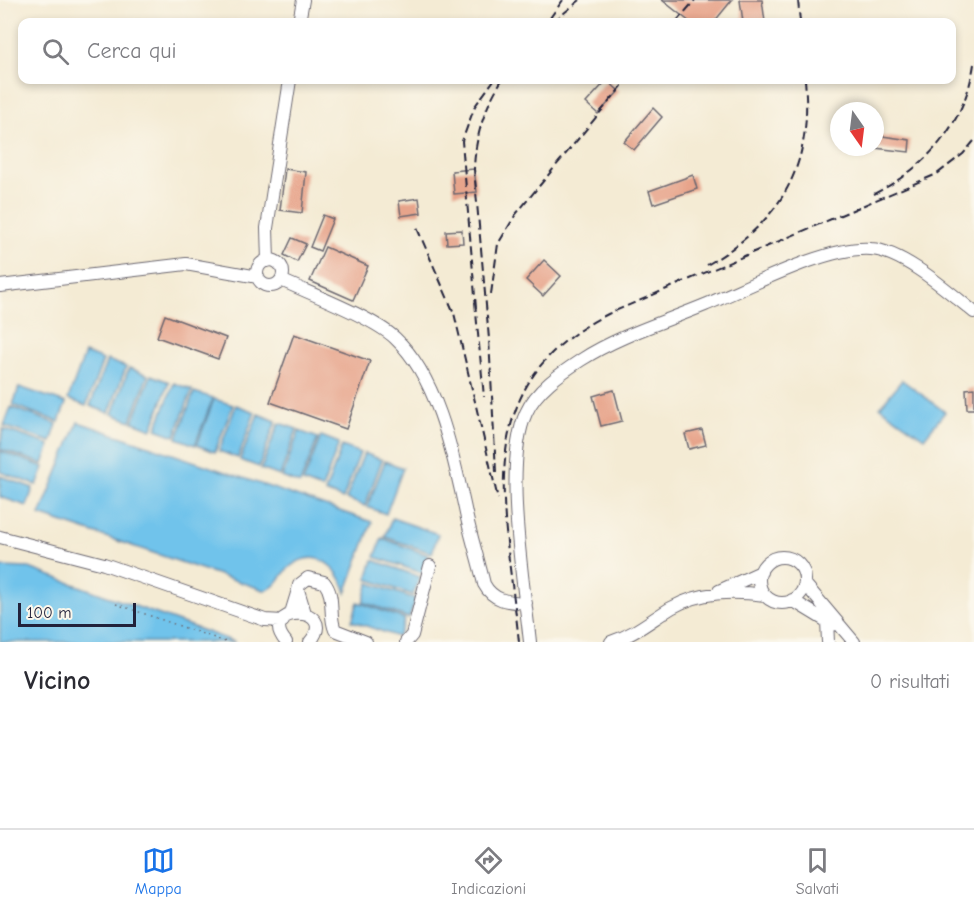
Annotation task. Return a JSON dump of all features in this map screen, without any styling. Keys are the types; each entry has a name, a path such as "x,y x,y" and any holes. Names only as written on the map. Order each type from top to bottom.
{"street":[{"path":"300,18 303,0"},
{"path":"268,261 267,228 289,84"},
{"path":"530,642 516,507 517,444 526,412 541,391 582,359 617,341 805,264 857,248 890,252 974,312"},
{"path":"268,261 276,262 282,268 281,280 270,286 262,284 258,277 258,268 268,261"},
{"path":"0,286 186,264 258,277"},
{"path":"281,280 393,336 410,353 427,385 456,462 465,510 484,584 491,594 503,601 526,603"},
{"path":"0,537 104,564 285,627"},
{"path":"0,546 43,548"},
{"path":"712,594 761,572 771,560 791,559 802,567 805,584 854,642"},
{"path":"406,642 412,635 430,566"},
{"path":"761,572 760,583 765,596"},
{"path":"285,627 299,585 308,578 324,582 331,594 335,630 366,642"},
{"path":"611,642 643,628 694,597 712,594 765,596 777,602 792,600 801,593 805,584"},
{"path":"298,590 305,613 313,620 312,638 327,642"},
{"path":"792,600 844,632"},
{"path":"285,627 305,613"},
{"path":"827,620 828,642"}],"path":[{"path":"116,604 226,642"}],"water":[{"path":"85,353 103,360 86,406 68,399"},
{"path":"107,360 126,367 109,413 90,406"},
{"path":"129,368 148,375 131,421 112,414"},
{"path":"151,375 169,382 152,429 133,422"},
{"path":"902,380 945,412 924,438 880,407"},
{"path":"174,383 192,390 175,436 156,429"},
{"path":"19,387 66,403 59,422 13,405"},
{"path":"194,392 213,398 195,445 177,438"},
{"path":"214,399 233,405 215,452 197,445"},
{"path":"236,405 255,412 238,458 219,451"},
{"path":"11,407 57,424 51,442 4,426"},
{"path":"258,414 276,421 259,467 240,460"},
{"path":"78,422 372,522 346,593 338,575 326,563 318,559 301,561 291,566 276,584 264,590 40,515"},
{"path":"279,423 297,429 280,476 261,469"},
{"path":"3,429 50,445 43,464 0,449"},
{"path":"299,431 318,438 300,484 282,477"},
{"path":"321,436 339,443 322,489 303,482"},
{"path":"342,446 360,453 343,499 325,492"},
{"path":"0,451 44,467 37,485 0,472"},
{"path":"364,453 382,460 365,506 346,499"},
{"path":"385,461 403,468 386,514 367,507"},
{"path":"0,476 33,488 27,506 0,497"},
{"path":"392,518 438,534 432,553 385,537"},
{"path":"382,538 428,555 422,573 375,557"},
{"path":"373,560 420,577 413,595 367,579"},
{"path":"0,567 29,568 235,642 0,642"},
{"path":"369,583 416,599 409,618 363,602"},
{"path":"358,602 405,619 398,637 352,621"}],"building":[{"path":"662,0 732,0 717,18 685,18"},
{"path":"740,0 762,0 764,18 742,18"},
{"path":"603,84 611,84 619,91 598,114 586,103"},
{"path":"653,108 662,117 634,150 624,142"},
{"path":"884,136 910,140 909,152 884,149"},
{"path":"285,169 306,172 302,213 280,210"},
{"path":"474,169 477,192 454,194 452,171"},
{"path":"693,175 697,189 653,204 649,191"},
{"path":"419,198 421,213 401,216 399,201"},
{"path":"323,215 333,219 320,251 310,247"},
{"path":"462,230 463,243 447,244 446,231"},
{"path":"292,238 306,244 297,262 284,255"},
{"path":"325,247 368,266 353,300 310,281"},
{"path":"544,260 561,276 543,296 526,280"},
{"path":"165,315 226,338 218,359 157,337"},
{"path":"294,334 370,361 346,429 270,402"},
{"path":"974,388 974,409 967,409 966,389"},
{"path":"614,390 622,421 601,426 593,396"},
{"path":"702,430 706,445 689,449 685,434"}],"railway":[{"path":"550,18 563,0"},
{"path":"558,18 580,0"},
{"path":"679,18 695,0"},
{"path":"798,0 800,18"},
{"path":"874,194 911,171 940,141 962,106 974,64"},
{"path":"476,308 462,141 475,106 491,84"},
{"path":"496,472 489,339 474,169 476,145 482,122 500,84"},
{"path":"491,294 498,244 516,214 624,84"},
{"path":"707,265 755,230 773,210 787,189 797,166 803,140 806,111 805,84"},
{"path":"519,642 507,547 504,500 505,456 514,415 532,377 563,343 608,314 937,174 963,154 974,141"},
{"path":"417,228 454,313 498,499"},
{"path":"475,302 484,397"}]}
